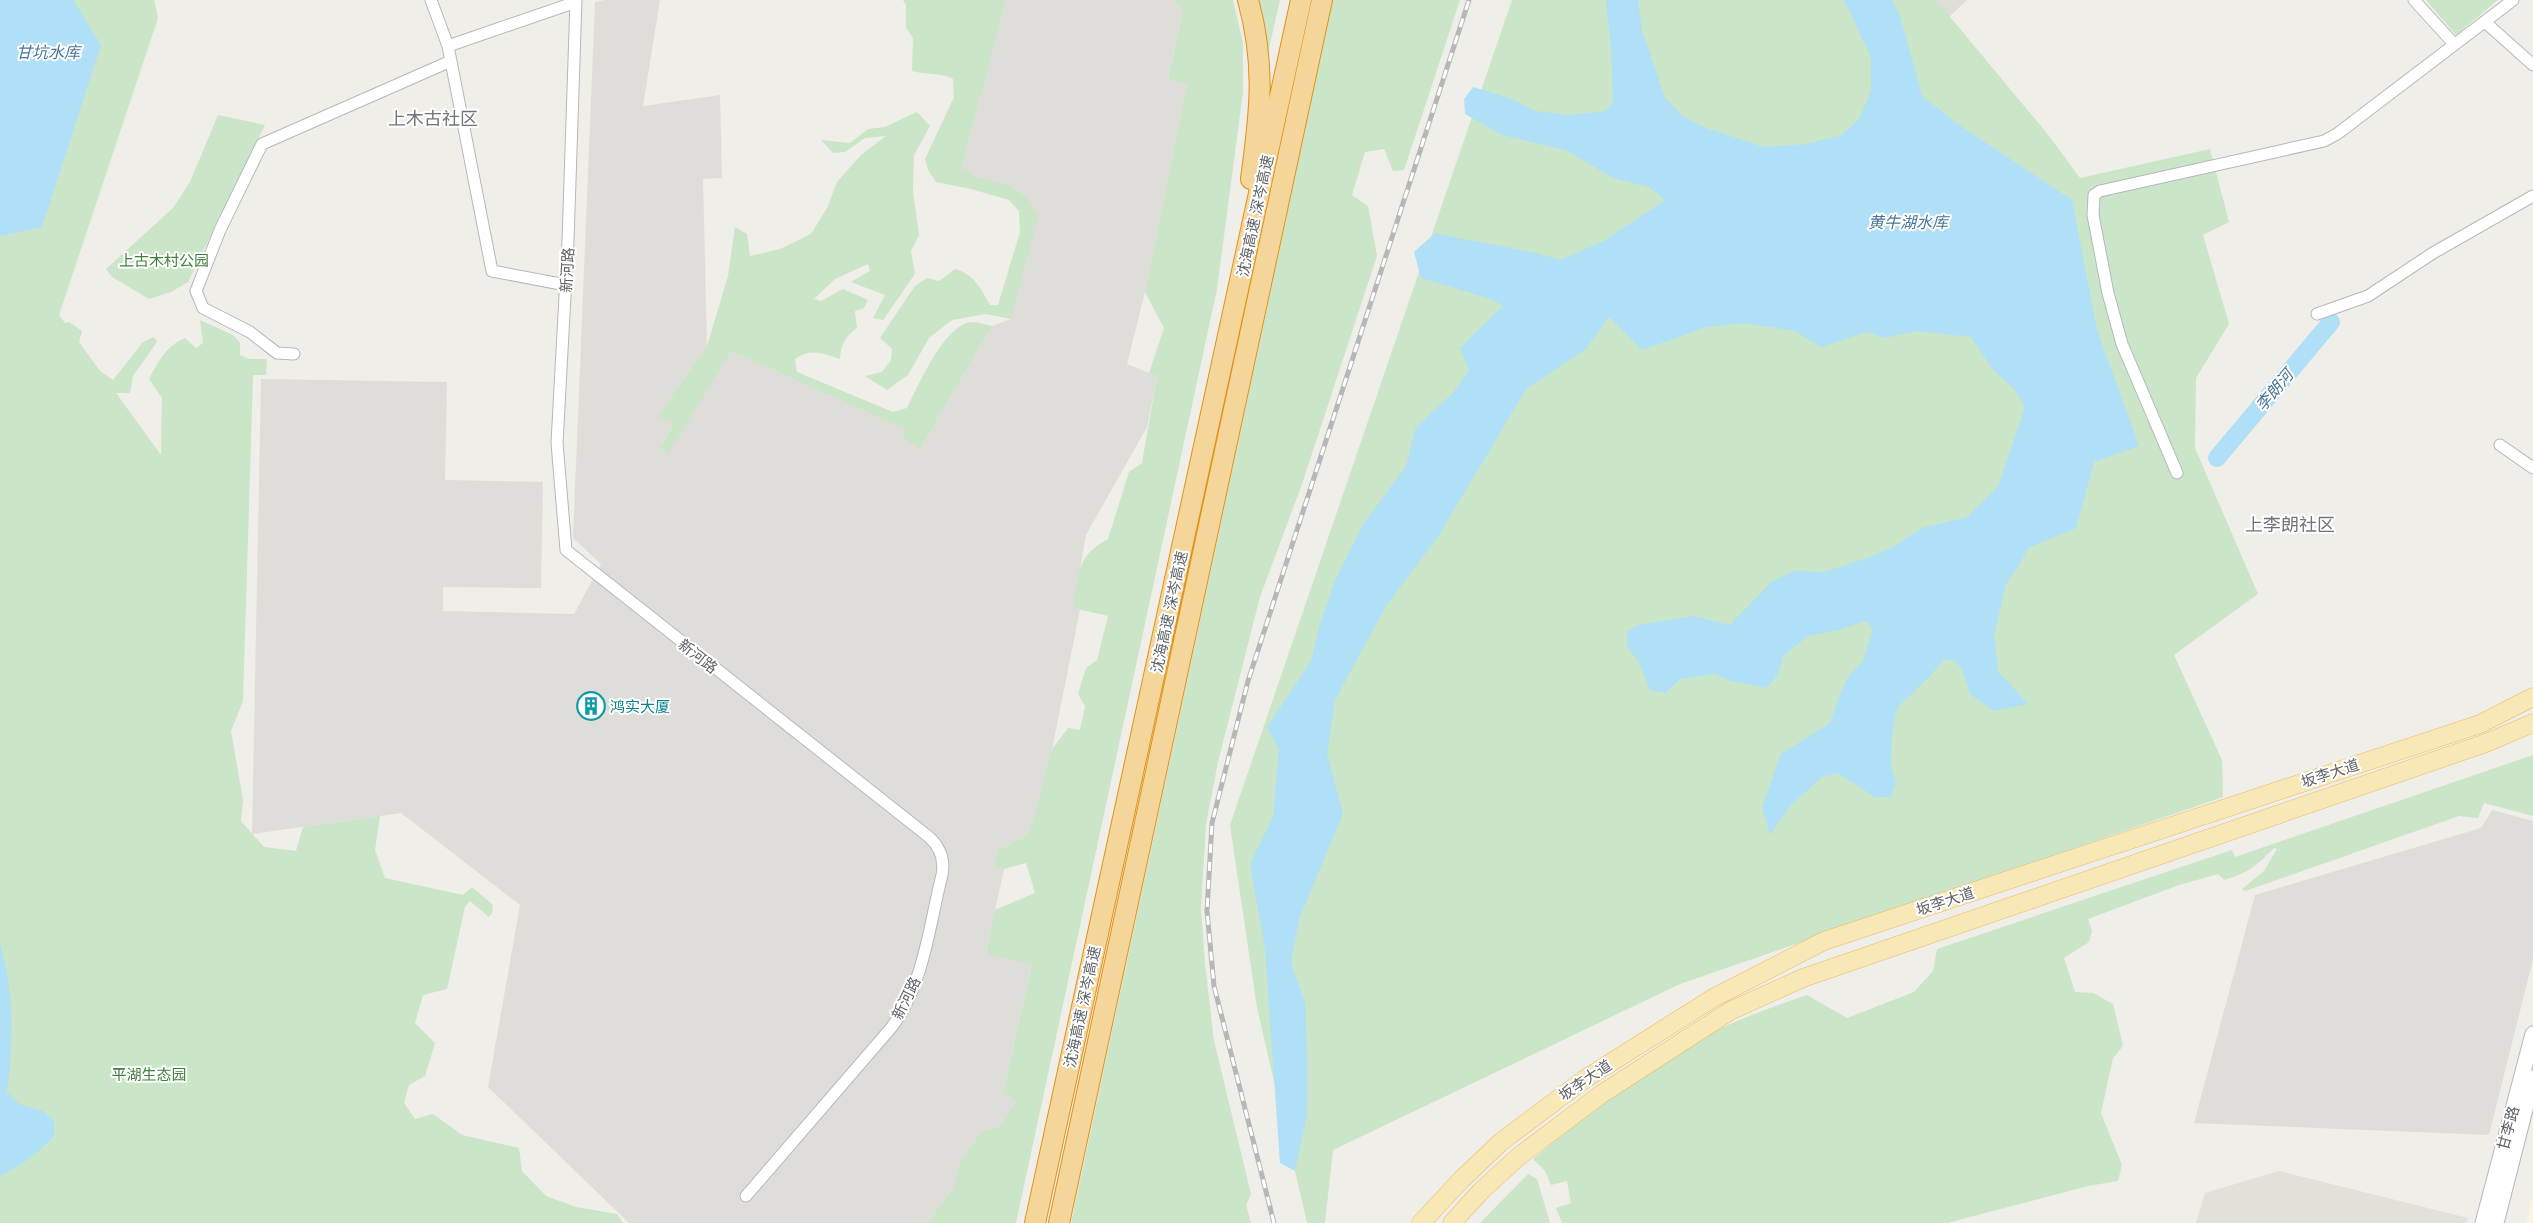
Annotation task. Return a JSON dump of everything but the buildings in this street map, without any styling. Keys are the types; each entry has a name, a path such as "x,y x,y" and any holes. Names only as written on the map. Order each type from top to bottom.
{"highway":[{"path":"1209,424 1249,192 1257,132 1261,85 1260,54 1248,0"},
{"name":"沈海高速 深岑高速","path":"1035,1223 1301,0"},
{"name":"沈海高速 深岑高速","path":"1059,1223 1322,0"}],"main road":[{"name":"坂李大道","path":"1422,1223 1462,1179 1502,1141 1585,1079 1713,998 1824,941 2480,724 2533,697"},
{"name":"坂李大道","path":"1452,1223 1506,1168 1557,1126 1600,1095 1730,1011 1803,978 2486,743 2533,723"},
{"name":"甘李路","path":"2484,1223 2533,1034"},
{"name":"甘李路","path":"2496,1223 2533,1078"}],"street":[{"path":"431,0 448,46 492,271 566,285"},
{"path":"2414,0 2454,44"},
{"path":"2177,473 2122,344 2108,293 2093,215 2094,195 2100,191 2324,141 2337,134 2513,0"},
{"path":"448,46 576,1"},
{"name":"新河路","path":"576,1 566,285 557,443 566,550 929,837 938,847 943,860 942,875 920,969 906,1006 891,1028 746,1196"},
{"path":"2486,22 2533,64"},
{"path":"294,354 277,353 250,332 203,308 196,291 220,230 262,144 451,61"},
{"path":"2317,314 2368,296 2433,253 2533,196"},
{"path":"2500,445 2533,468"}],"shaded area":[{"path":"605,0 660,0 643,106 720,95 722,178 703,179 707,346 659,415 673,424 660,447 731,351 904,429 903,439 920,449 992,326 1011,319 1026,196 1011,186 975,177 962,167 1006,0 1174,0 1183,12 1168,78 1187,84 1145,292 1127,364 1157,376 1147,427 1086,535 1073,608 1080,610 1052,749 1034,818 1025,836 998,850 994,867 1004,869 986,953 1032,963 1003,1093 1016,1102 999,1126 981,1132 961,1160 953,1188 927,1223 629,1223 488,1087 520,905 401,813 252,834 261,379 447,382 445,480 543,482 541,588 443,587 443,611 574,614 601,564 573,538 595,2"},
{"path":"1936,0 1967,0 1949,17"},
{"path":"2492,810 2533,821 2533,959 2489,1135 2194,1123 2255,895 2481,828"},
{"path":"2279,1171 2468,1218 2466,1223 2196,1223 2205,1193"},
{"path":"2533,1196 2533,1223 2526,1223"}],"green space":[{"name":"平湖生态园","path":"0,0 154,0 158,18 59,315 65,323 69,322 82,331 79,342 100,371 113,380 143,342 154,337 157,342 133,376 130,393 116,393 161,455 162,398 149,379 164,355 179,341 185,338 196,348 203,343 200,320 233,335 240,343 240,355 249,359 267,359 266,375 253,375 243,701 231,731 243,800 241,821 264,847 296,851 303,827 380,816 375,850 385,878 463,895 472,887 493,905 492,913 489,917 470,901 465,907 447,989 423,995 415,1023 435,1043 425,1076 409,1085 404,1103 415,1119 433,1114 462,1135 519,1148 522,1171 546,1196 576,1207 617,1214 623,1223 0,1223"},
{"path":"903,0 1006,0 962,167 976,177 1011,186 1026,196 1038,217 1011,319 986,314 952,320 929,338 908,375 887,390 865,376 882,372 891,360 892,349 880,338 915,286 927,278 939,281 955,269 962,271 972,278 990,305 998,305 1020,232 1019,211 1009,200 971,189 936,182 928,170 925,159 954,97 953,79 943,75 912,71 913,38 906,28 906,5"},
{"path":"1174,0 1233,0 1243,43 1243,92 1217,289 1016,1223 927,1223 953,1188 961,1160 981,1132 999,1126 1016,1102 1003,1093 1032,964 986,954 995,910 1035,893 1026,863 1004,869 994,867 998,850 1025,836 1034,818 1052,749 1068,728 1080,730 1085,706 1078,694 1086,668 1097,660 1108,616 1073,608 1078,576 1080,568 1089,553 1108,539 1129,472 1142,463 1157,376 1149,373 1164,328 1145,292 1187,84 1168,79 1183,12"},
{"path":"1253,0 1280,0 1265,66"},
{"path":"1333,0 1460,0 1404,170 1393,171 1384,149 1365,152 1352,195 1368,206 1377,256 1301,487 1260,597 1218,762 1206,824 1201,908 1205,964 1214,1041 1251,1194 1246,1205 1251,1223 1071,1223"},
{"path":"1512,0 1936,0 2050,137 2080,178 2210,149 2229,222 2203,235 2229,324 2196,378 2195,448 2258,594 2174,655 2222,760 2223,797 1680,984 1333,1150 1325,1223 1307,1223 1257,1008 1230,825"},
{"path":"2426,0 2498,0 2456,35"},
{"path":"917,112 930,126 914,155 913,191 919,235 911,251 915,274 883,320 873,318 885,295 851,282 870,271 868,264 835,279 814,299 821,301 843,289 868,300 864,308 855,311 857,328 844,341 840,359 822,353 812,353 795,359 797,372 893,412 907,408 925,372 952,332 963,325 973,322 992,326 920,449 903,439 904,429 731,351 668,454 660,448 673,424 658,416 707,346 728,276 735,227 747,234 750,256 780,249 811,234 827,208 837,182 861,155 886,136 865,138 845,152 833,153 821,140 850,143 868,129 885,127"},
{"name":"上古木村公园","path":"218,115 265,125 188,282 171,292 149,299 112,277 106,269 173,208 190,182"},
{"path":"2533,755 2533,816 2484,803 2478,818 2459,816 2245,891 2242,889 2264,871 2277,849 2274,848 2252,868 2233,877 2224,880 2218,874 2179,885 2088,919 2092,931 2089,942 2064,958 2075,992 2093,993 2113,1004 2123,1046 2113,1058 2101,1113 2122,1165 2118,1181 2088,1186 1947,1223 1562,1223 1556,1208 1571,1203 1567,1181 1551,1185 1545,1171 1533,1159 1592,1111 1654,1066 1697,1040 1751,1015 1807,995 1847,1018 1914,992 1933,971 1937,949 2232,850 2235,857"},
{"path":"1528,1174 1537,1179 1550,1223 1480,1223"}],"water":[{"name":"甘坑水库","path":"0,0 73,0 101,45 42,227 0,236"},
{"name":"黄牛湖水库","path":"1606,0 1638,0 1642,30 1665,98 1684,117 1706,128 1764,147 1806,144 1842,135 1859,119 1871,91 1871,57 1844,0 1892,0 1900,16 1922,96 1962,127 2072,200 2097,330 2139,446 2094,462 2076,528 2028,548 2006,584 1994,635 1998,671 2028,704 1994,711 1970,694 1962,669 1954,660 1943,660 1932,674 1897,708 1892,734 1891,765 1896,782 1891,797 1875,797 1838,773 1822,777 1790,806 1770,835 1762,807 1781,754 1830,723 1840,693 1849,676 1863,661 1873,628 1866,621 1839,630 1808,636 1783,656 1778,674 1767,688 1730,681 1715,674 1680,679 1665,693 1650,690 1639,662 1627,647 1627,632 1638,625 1694,616 1730,625 1771,582 1794,571 1824,572 1893,547 1922,528 1967,517 1998,487 2025,407 2015,390 1993,370 1971,337 1915,331 1885,338 1866,332 1821,347 1795,331 1745,323 1707,327 1642,350 1609,317 1586,349 1526,389 1439,535 1386,606 1335,700 1327,754 1343,814 1299,919 1291,963 1305,1003 1307,1062 1307,1115 1295,1171 1280,1163 1265,949 1250,864 1273,817 1279,750 1267,727 1311,661 1320,624 1336,578 1362,526 1406,466 1416,427 1453,393 1469,370 1460,348 1503,306 1491,299 1421,278 1414,252 1435,233 1560,260 1604,241 1665,200 1649,187 1613,178 1568,151 1502,135 1465,114 1464,99 1473,87 1512,99 1535,111 1570,115 1606,111 1613,102 1611,49"},
{"path":"0,944 8,981 11,1018 11,1054 7,1092 19,1104 43,1111 54,1121 54,1136 29,1159 0,1176"}],"waterway":[{"name":"李朗河","path":"2217,458 2331,322"}],"railway":[{"path":"1274,1223 1214,986 1207,911 1212,823 1248,681 1469,0"}],"place":[{"name":"鸿实大厦","path":"591,706"}],"district":[{"name":"上木古社区","path":"433,118"},
{"name":"上李朗社区","path":"2290,524"}]}
